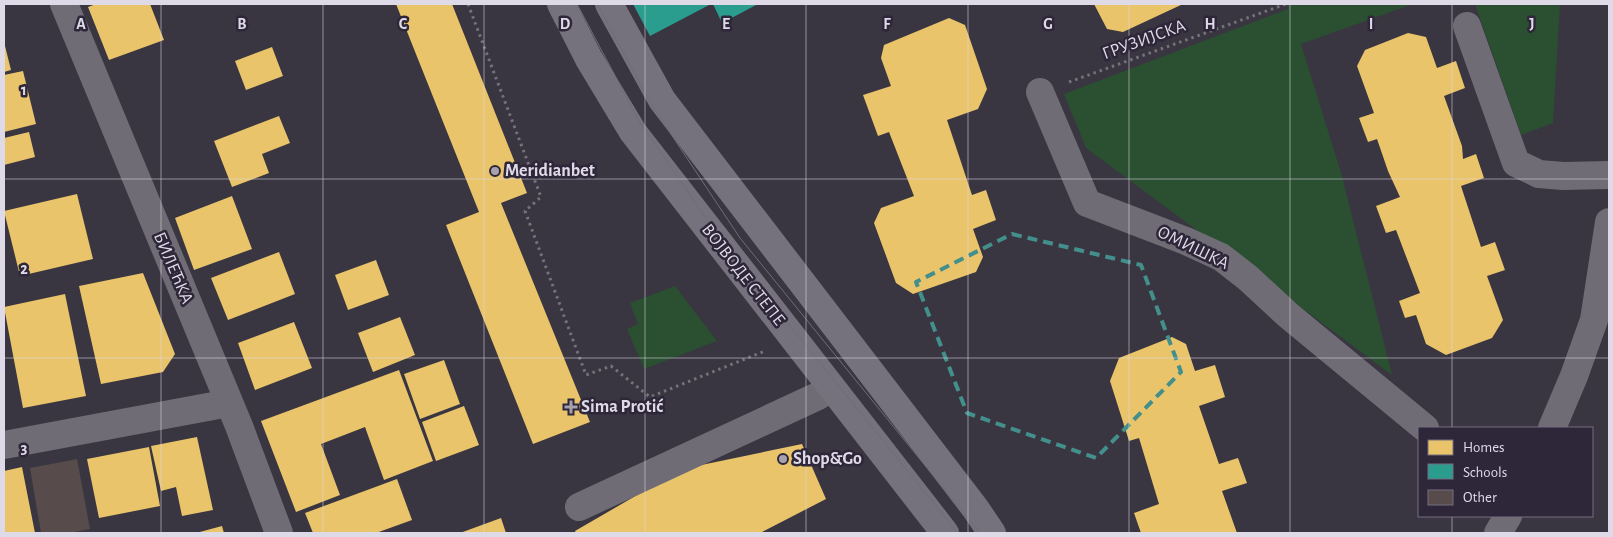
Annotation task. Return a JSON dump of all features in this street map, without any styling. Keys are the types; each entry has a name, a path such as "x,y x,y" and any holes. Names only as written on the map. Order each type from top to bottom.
{"main road":[{"name":"ВОЈВОДЕ СТЕПЕ","path":"561,4 589,59 633,132 945,533"},
{"path":"609,4 662,100 975,508 992,533"}],"street":[{"name":"БИЛЕЋКА","path":"64,4 229,403 279,533"},
{"path":"1467,26 1516,162 1539,174 1563,176 1609,175"},
{"name":"ОМИШКА","path":"1040,92 1087,203 1186,241 1220,257 1248,278 1288,315 1424,427"},
{"path":"1552,427 1574,376 1594,320 1609,222"},
{"path":"579,507 818,396 830,387"},
{"path":"4,445 229,403"},
{"path":"1498,533 1507,517"}],"path":[{"path":"468,4 541,197 525,211 586,375 611,366 650,397 768,350"},
{"path":"1270,4 1271,9"},
{"name":"ГРУЗИЈСКА","path":"1040,92 1286,4"}],"highlighted area":[{"path":"1012,234 1141,265 1181,372 1096,458 967,413 916,282"}],"green space":[{"path":"1287,4 1413,4 1301,44 1342,176 1392,375 1086,148 1064,94 1288,9"},
{"path":"1475,4 1560,4 1553,123 1521,135"},
{"path":"675,286 717,341 644,369 627,329 638,324 630,303"}],"building: Homes":[{"path":"96,4 150,4 164,40 109,60 88,7"},
{"path":"396,4 452,4 527,193 501,203 590,422 533,444 446,225 479,212"},
{"path":"1094,4 1183,4 1123,32 1107,29"},
{"path":"949,18 965,25 987,89 978,109 947,120 972,195 986,190 996,220 973,229 983,257 976,272 913,294 896,283 874,223 881,208 914,196 889,132 878,136 863,95 891,86 881,58 884,45"},
{"path":"1408,33 1426,37 1437,68 1456,61 1465,88 1444,96 1462,146 1463,159 1476,154 1484,178 1461,186 1481,247 1495,242 1505,270 1487,276 1503,320 1492,338 1446,355 1426,344 1416,315 1405,318 1399,301 1420,293 1396,230 1386,233 1376,206 1400,197 1388,171 1377,139 1368,142 1359,118 1374,113 1357,66 1365,50"},
{"path":"4,42 11,70 4,72"},
{"path":"272,47 283,76 246,90 235,61"},
{"path":"23,71 36,124 4,132 4,75"},
{"path":"279,116 290,143 262,154 269,173 232,187 214,141"},
{"path":"29,132 35,157 4,165 4,138"},
{"path":"77,194 93,259 20,276 4,211"},
{"path":"232,196 252,249 194,270 175,218"},
{"path":"279,252 295,294 228,320 211,278"},
{"path":"376,260 389,295 348,310 335,275"},
{"path":"143,273 175,354 163,372 101,384 79,286"},
{"path":"65,294 86,396 23,408 4,307"},
{"path":"400,317 415,355 373,372 358,333"},
{"path":"294,322 312,368 255,390 238,343"},
{"path":"1172,337 1186,344 1195,371 1215,365 1225,397 1199,406 1219,464 1238,458 1247,483 1222,491 1237,533 1141,533 1134,513 1159,504 1139,438 1129,441 1110,381 1119,358"},
{"path":"444,360 460,404 420,419 404,374"},
{"path":"399,370 433,461 384,480 365,427 321,444 340,495 296,512 261,421"},
{"path":"464,406 479,445 436,461 422,422"},
{"path":"197,437 213,510 182,516 176,487 161,491 151,446"},
{"path":"802,444 826,499 760,533 576,533 575,531 682,469"},
{"path":"149,447 160,506 99,518 87,459"},
{"path":"22,467 35,533 5,533 4,471"},
{"path":"397,479 412,520 376,533 313,533 305,513"},
{"path":"501,518 506,533 460,533"},
{"path":"222,526 224,533 196,533"}],"building: Schools":[{"path":"633,4 711,4 650,36"},
{"path":"713,4 758,4 722,23"}],"building: Other":[{"path":"77,459 90,529 69,533 41,533 30,468"}],"tram line":[{"path":"577,4 639,121 726,247 958,533"},
{"path":"597,4 653,107 740,238 980,533"}],"place":[{"name":"Meridianbet","path":"495,171"},
{"name":"Sima Protić","path":"571,407"},
{"name":"Shop&Go","path":"783,459"}]}
